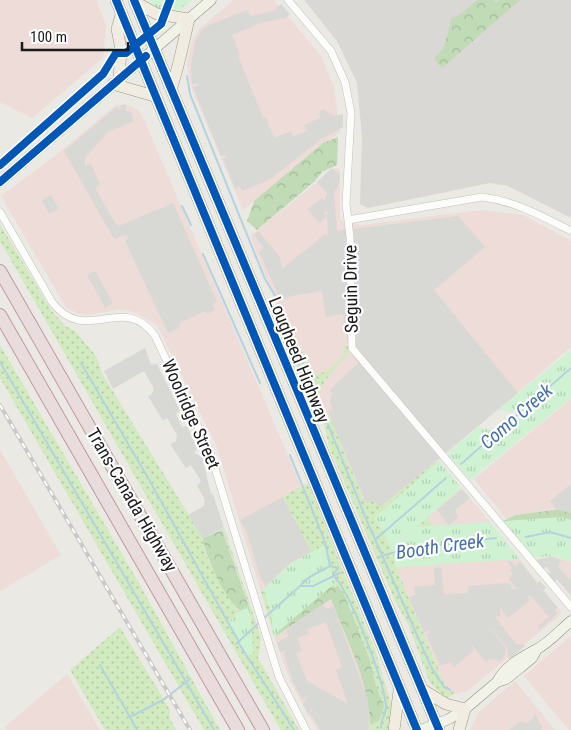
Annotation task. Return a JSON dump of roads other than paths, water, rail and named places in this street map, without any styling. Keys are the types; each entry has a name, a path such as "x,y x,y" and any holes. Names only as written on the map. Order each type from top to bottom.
{"highway":[{"name":"Trans-Canada Highway","path":"0,271 263,730"},
{"name":"Trans-Canada Highway","path":"0,315 238,730"}],"main road":[{"name":"Lougheed Highway","path":"116,0 417,730"},
{"path":"3,179 211,0"},
{"name":"Lougheed Highway","path":"135,1 437,727"},
{"path":"135,1 156,14 190,19"},
{"path":"116,81 121,49 118,29 122,14"},
{"path":"171,89 178,69 190,19"},
{"path":"116,81 154,96"},
{"path":"421,730 437,727 465,709 498,682 502,674 522,657 537,649 571,621"},
{"path":"394,730 399,689"},
{"path":"423,690 446,704 465,709"},
{"path":"459,730 465,709"}],"street":[{"name":"Seguin Drive","path":"288,0 331,51 345,82 351,113 346,181 352,348 571,607"},
{"path":"348,220 482,197 512,203 535,212 571,231"},
{"name":"Woolridge Street","path":"0,212 52,302 61,312 72,319 85,322 113,316 132,318 146,326 155,336 210,452 283,687 306,730"}],"waterway":[{"path":"187,76 190,94 265,279 277,299"},
{"path":"182,206 191,225"},
{"path":"203,254 260,383"},
{"path":"284,327 312,397"},
{"path":"0,362 214,730"},
{"path":"81,363 148,478 239,642"},
{"name":"Como Creek","path":"461,464 571,368"},
{"path":"327,422 367,521 431,667 444,687 450,690"},
{"path":"290,455 325,542 330,566 310,577 300,586"},
{"name":"Como Creek","path":"376,539 446,478"},
{"name":"Booth Creek","path":"526,537 550,532 571,538"},
{"name":"Booth Creek","path":"379,557 405,549 496,538"},
{"path":"330,566 338,568 333,575"},
{"name":"Como Creek","path":"263,619 300,586 313,586 340,573"},
{"path":"333,575 340,584 357,617 379,677 386,706 381,728"},
{"name":"Como Creek","path":"236,644 260,622"},
{"path":"238,642 294,730"},
{"path":"100,665 130,717"},
{"name":"Como Creek","path":"137,730 130,717 163,700 190,679"}],"railway":[{"path":"0,405 190,730"}]}
